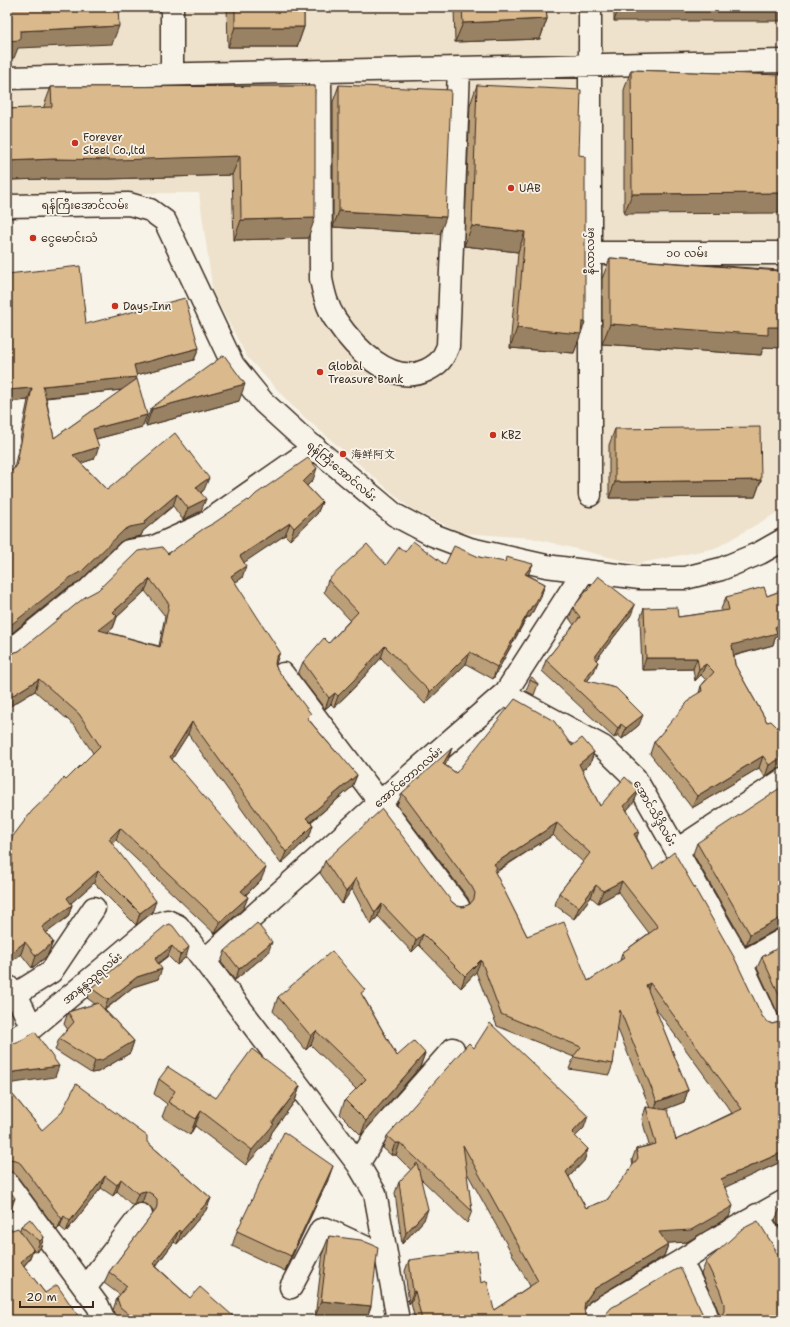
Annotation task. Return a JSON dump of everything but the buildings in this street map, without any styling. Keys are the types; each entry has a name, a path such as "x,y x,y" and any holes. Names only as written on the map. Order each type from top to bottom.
{"street":[{"path":"172,7 172,74"},
{"name":"နီလာလမ်း","path":"590,7 590,495"},
{"path":"7,78 783,61"},
{"path":"320,72 321,279 325,300 335,319 357,347 388,371 406,375 420,374 433,367 444,358 448,346 460,68"},
{"name":"ရန်ကြီးအောင်လမ်း","path":"7,206 129,204 150,210 165,221 233,365 263,402 395,515 433,536 470,549 546,566 640,578 685,578 721,568 760,553 783,540"},
{"name":"၁၀ လမ်း","path":"590,253 783,253"},
{"path":"7,653 74,599 85,593 128,551 154,546 203,525 315,447"},
{"name":"အောင်ဘောဂလမ်း","path":"205,960 380,802 506,692 584,572"},
{"path":"283,674 458,906"},
{"name":"အောင်သိဒ္ဒိလမ်း","path":"506,692 509,696 603,747 635,778 742,963 769,1023"},
{"path":"677,850 783,780"},
{"path":"32,1028 11,990 51,972 94,908"},
{"name":"အာနန္ဒသူရလမ်း","path":"7,1042 32,1028 155,925 167,921 178,926 205,960"},
{"path":"742,963 783,940"},
{"path":"205,960 358,1164 374,1193 398,1320"},
{"path":"358,1164 374,1138 453,1049"},
{"path":"7,1183 98,1306 104,1320"},
{"path":"592,1320 597,1311 603,1307 710,1242 783,1202"},
{"path":"7,1229 28,1212"},
{"path":"85,1288 141,1215"},
{"path":"757,1215 783,1256"},
{"path":"291,1287 321,1230 326,1230 387,1257"},
{"path":"681,1261 704,1308 708,1320"}],"shaded area":[{"path":"7,7 783,7 783,509 716,548 637,564 532,538 463,533 411,509 295,409 247,357 213,293 199,193 7,194"}],"place":[{"name":"Forever Steel Co.,ltd","path":"75,143"},
{"name":"UAB","path":"511,188"},
{"name":"ငွေမောင်းသံ","path":"33,238"},
{"name":"Days Inn","path":"115,306"},
{"name":"Global Treasure Bank","path":"320,372"},
{"name":"KBZ","path":"493,435"},
{"name":"海鲜阿文","path":"343,454"}]}
